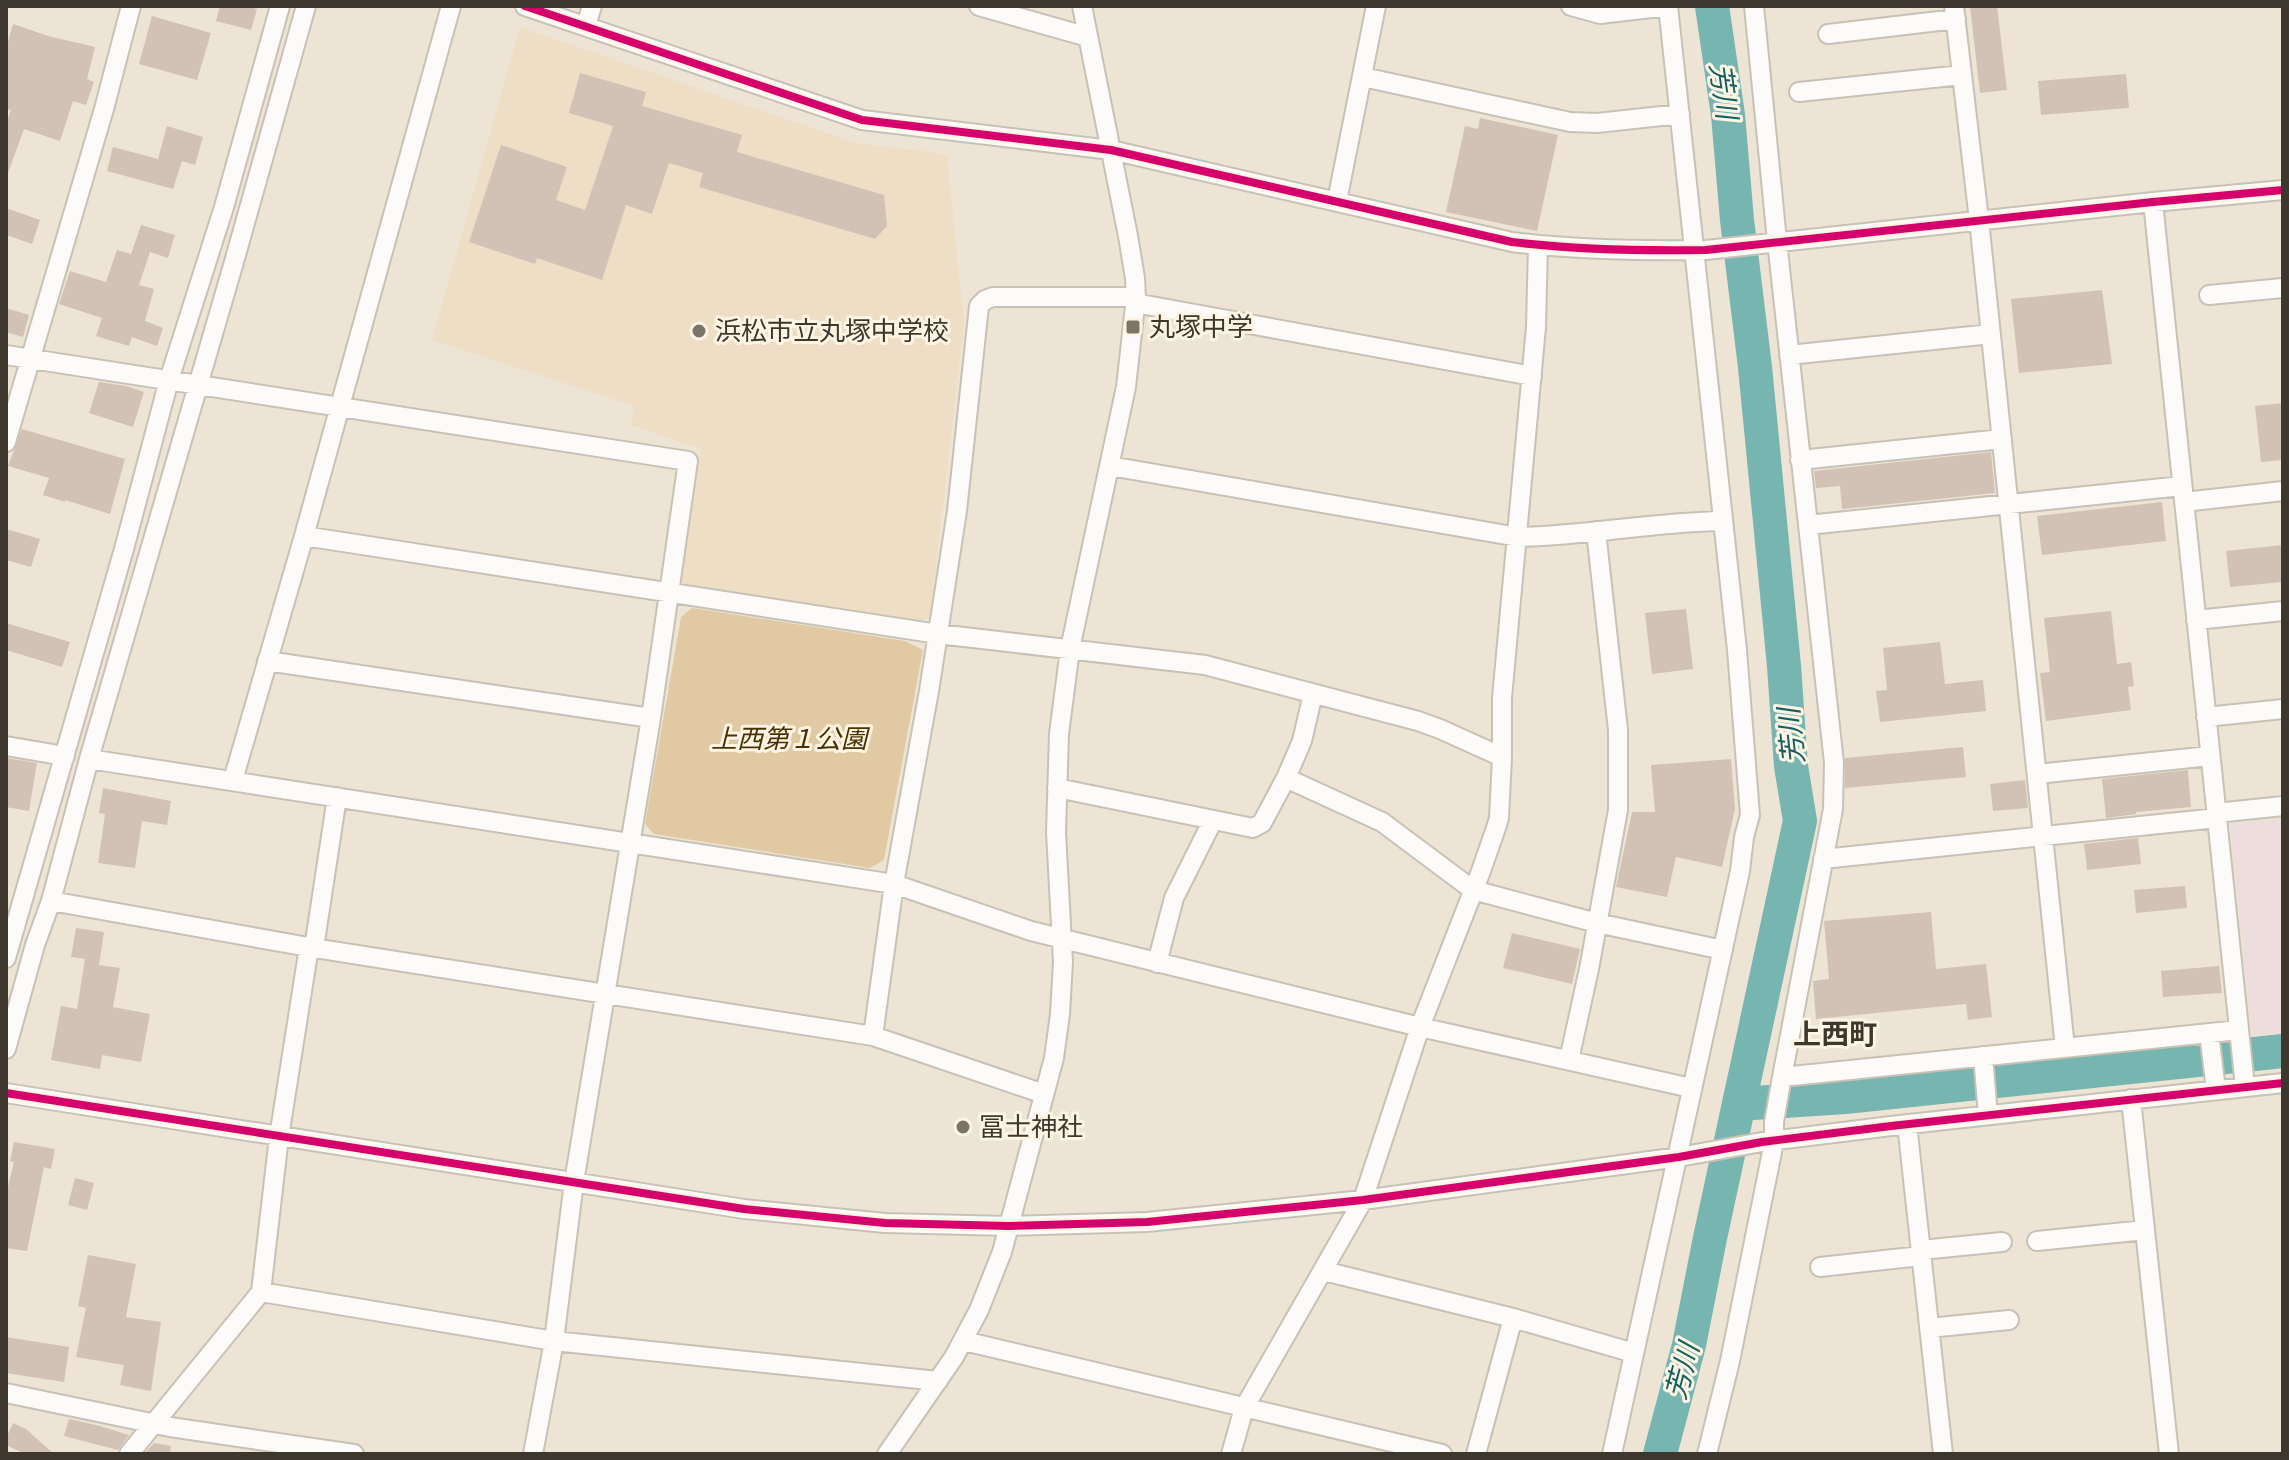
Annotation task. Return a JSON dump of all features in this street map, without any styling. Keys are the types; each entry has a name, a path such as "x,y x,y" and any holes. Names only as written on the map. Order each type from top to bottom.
{"street":[{"path":"6,442 104,109 131,6"},
{"path":"6,958 15,897 65,756 169,380 224,207 280,6"},
{"path":"6,1049 306,6"},
{"path":"233,780 451,6"},
{"path":"525,6 862,120 1111,150 1512,242 1538,245 1700,250 2283,190"},
{"path":"586,26 592,6"},
{"path":"979,6 1088,37"},
{"path":"887,1454 964,1341 995,1271 1054,1058 1060,1014 1062,938 1056,832 1059,734 1070,649 1126,387 1136,300 1134,272 1082,6"},
{"path":"1337,201 1376,6"},
{"path":"1571,6 1600,14 1668,6 1700,250 1750,815 1691,1088 1687,1155 1634,1353 1612,1454"},
{"path":"1707,1454 1730,1361 1768,1142 1833,809 1834,763 1789,355 1773,242 1754,6"},
{"path":"1828,34 1955,12 2065,1048"},
{"path":"1799,92 1962,75"},
{"path":"1363,77 1570,122 1597,123 1680,114"},
{"path":"2153,202 2244,1079"},
{"path":"1231,1454 1244,1408 1363,1200 1420,1027 1499,818 1502,698 1536,327 1538,245"},
{"path":"2209,295 2283,288"},
{"path":"873,1036 894,884 957,511 981,303 993,297 1136,300 1532,376"},
{"path":"1789,355 1991,334"},
{"path":"6,355 688,461 651,718 574,1182 554,1341 533,1454"},
{"path":"1800,460 2002,439"},
{"path":"1110,466 1518,537 1549,537 1681,522 1722,521"},
{"path":"1808,525 2009,504 2283,491"},
{"path":"1569,1060 1618,810 1618,730 1596,531"},
{"path":"304,536 938,634 1205,665 1427,724 1502,757"},
{"path":"2196,620 2283,611"},
{"path":"267,661 651,718"},
{"path":"1057,788 1246,828 1258,827 1286,778 1302,741 1313,694"},
{"path":"2206,717 2283,709"},
{"path":"6,746 65,756"},
{"path":"2037,774 2210,756"},
{"path":"89,759 894,884 1031,931 1420,1027 1691,1088"},
{"path":"1286,778 1382,822 1473,890 1597,923 1723,950"},
{"path":"129,1454 261,1292 279,1137 337,797"},
{"path":"1823,859 2283,806"},
{"path":"1157,963 1174,898 1213,820"},
{"path":"51,901 312,947 873,1036 1044,1094"},
{"path":"1781,1083 2065,1048 2239,1035"},
{"path":"2210,1038 2216,1090"},
{"path":"1983,1060 1988,1115"},
{"path":"6,1093 744,1209 837,1220 1009,1226 1147,1222 1363,1200 1907,1124 2216,1090 2244,1079 2283,1083"},
{"path":"2131,1099 2169,1454"},
{"path":"1907,1124 1943,1454"},
{"path":"2037,1241 2145,1230"},
{"path":"1820,1267 2002,1242"},
{"path":"1324,1271 1513,1318 1634,1353"},
{"path":"261,1292 554,1341 938,1381"},
{"path":"1476,1454 1513,1318"},
{"path":"1929,1328 2009,1320"},
{"path":"964,1341 1442,1454"},
{"path":"6,1393 170,1427 354,1454"},
{"path":"1713,1432 1716,1454"}],"shaded area":[{"name":"浜松市立丸塚中学校","path":"520,27 856,143 947,154 964,323 930,617 921,621 680,583 701,449 631,425 634,406 432,340"},
{"path":"2283,818 2283,1033 2252,1036 2230,824"}],"green space":[{"name":"上西第１公園","path":"692,608 905,641 923,650 884,860 870,868 654,834 645,824 681,617"}],"building":[{"path":"220,6 257,9 251,30 216,21"},
{"path":"1970,6 1997,6 2007,90 1980,93"},
{"path":"152,16 211,33 197,80 139,64"},
{"path":"13,24 95,47 87,79 94,82 86,105 73,101 60,141 24,129 6,173 6,124 11,110 6,109 6,48"},
{"path":"580,73 646,92 642,106 742,135 737,152 884,195 887,226 875,239 699,187 703,173 669,163 652,214 626,205 602,280 537,258 535,264 469,242 501,145 567,167 556,200 585,210 613,126 569,113"},
{"path":"2126,74 2129,108 2041,115 2038,81"},
{"path":"1480,118 1558,135 1537,231 1446,212 1465,126 1478,129"},
{"path":"167,126 203,137 195,165 182,161 173,189 107,171 113,147 158,159"},
{"path":"6,208 40,220 32,244 6,235"},
{"path":"141,225 175,235 168,258 150,252 139,285 154,289 145,321 163,328 157,346 132,337 129,346 96,336 102,318 59,304 70,271 106,282 117,250 131,254"},
{"path":"2102,290 2112,364 2019,373 2011,299"},
{"path":"6,308 29,315 23,337 6,332"},
{"path":"99,382 144,392 133,427 89,413"},
{"path":"2283,403 2283,460 2261,462 2255,406"},
{"path":"22,429 125,459 110,514 43,495 49,478 8,466"},
{"path":"1991,452 1995,493 1842,509 1840,486 1816,488 1814,471"},
{"path":"2162,502 2166,541 2042,555 2037,516"},
{"path":"6,529 40,539 31,567 6,560"},
{"path":"2283,545 2283,582 2230,587 2226,551"},
{"path":"1686,609 1693,669 1652,674 1645,613"},
{"path":"2111,611 2117,664 2131,662 2134,686 2128,687 2131,710 2046,721 2040,673 2050,672 2044,618"},
{"path":"6,623 70,642 62,667 6,650"},
{"path":"1940,642 1945,684 1983,680 1986,711 1880,722 1876,691 1887,690 1883,648"},
{"path":"1963,747 1966,777 1845,788 1845,758"},
{"path":"6,758 37,763 29,811 6,807"},
{"path":"1731,759 1735,809 1722,867 1676,857 1667,897 1616,887 1632,812 1655,812 1651,765"},
{"path":"2188,770 2191,807 2106,818 2102,779"},
{"path":"2025,780 2028,808 1993,811 1990,784"},
{"path":"103,788 171,801 167,825 142,821 135,868 98,863 105,814 99,813"},
{"path":"2138,838 2141,864 2087,870 2084,844"},
{"path":"2185,886 2187,908 2136,913 2134,890"},
{"path":"1931,912 1936,969 1986,964 1992,1017 1968,1020 1966,1004 1816,1019 1813,981 1829,979 1824,921"},
{"path":"76,928 104,932 99,965 120,968 113,1007 150,1014 141,1062 102,1055 100,1069 51,1060 61,1006 77,1009 85,959 71,957"},
{"path":"1512,933 1580,949 1572,984 1503,968"},
{"path":"2219,966 2222,993 2163,997 2161,971"},
{"path":"14,1142 55,1149 51,1169 44,1167 27,1251 6,1248 6,1195 14,1162 10,1161"},
{"path":"75,1178 94,1183 87,1210 68,1205"},
{"path":"88,1255 136,1264 126,1317 161,1322 151,1391 120,1385 124,1365 76,1357 86,1308 78,1306"},
{"path":"6,1337 69,1347 64,1382 6,1373"},
{"path":"69,1419 129,1435 118,1450 64,1436"},
{"path":"13,1423 26,1429 54,1454 25,1454 6,1445"},
{"path":"154,1443 171,1446 170,1454 144,1454"}],"waterway":[{"name":"芳川","path":"1660,1454 1689,1345 1800,821 1791,766 1784,666 1728,115 1712,6"},
{"path":"1739,1104 1845,1097 2283,1051"}],"cycle path":[{"path":"525,6 862,120 1111,150 1536,245 1706,250 2283,190"},
{"path":"6,1093 744,1209 885,1223 1009,1226 1147,1222 1363,1200 1679,1157 1762,1142 2283,1083"}],"place":[{"name":"丸塚中学","path":"1133,327"},
{"name":"浜松市立丸塚中学校","path":"699,331"},
{"name":"冨士神社","path":"963,1127"}],"district":[{"name":"上西町","path":"1835,1034"}]}
